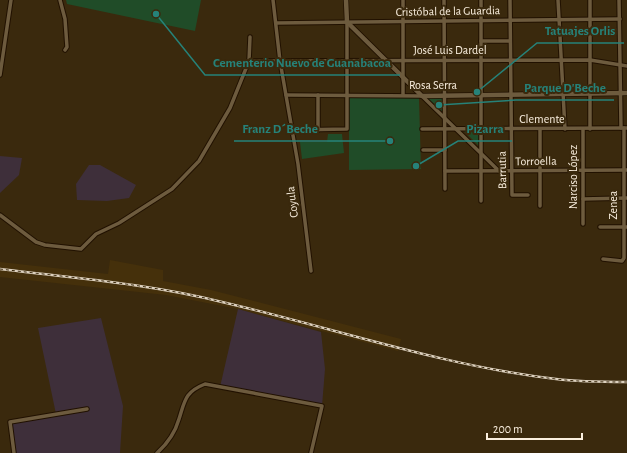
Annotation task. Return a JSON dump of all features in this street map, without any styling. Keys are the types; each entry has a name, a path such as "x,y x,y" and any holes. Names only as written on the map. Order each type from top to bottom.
{"street":[{"path":"0,75 11,0"},
{"path":"60,0 65,19 67,47 65,50"},
{"name":"Coyula","path":"273,0 280,61 292,130 311,271"},
{"path":"292,130 347,129 346,0"},
{"path":"403,0 404,96"},
{"path":"444,0 444,118 446,189"},
{"path":"481,0 481,200"},
{"name":"Barrutia","path":"510,0 512,195 528,195"},
{"path":"558,0 565,129"},
{"path":"590,0 590,129"},
{"name":"Zenea","path":"603,259 622,262 624,258 625,170 624,128 620,93 620,0"},
{"name":"Cristóbal de la Guardia","path":"276,23 620,19"},
{"path":"347,22 499,171"},
{"path":"0,215 36,242 45,246 81,249 96,234 114,226 172,189 198,161 214,137 230,108 249,60 250,37"},
{"path":"481,41 510,40"},
{"name":"José Luis Dardel","path":"249,60 590,60 627,66"},
{"name":"Rosa Serra","path":"286,95 422,96 627,93"},
{"path":"318,95 318,130"},
{"name":"Clemente","path":"422,129 624,128"},
{"path":"540,129 540,206"},
{"name":"Narciso López","path":"582,129 583,224"},
{"path":"423,150 445,150"},
{"name":"Torroella","path":"445,170 625,170"},
{"path":"583,199 625,198"},
{"path":"600,227 625,227"},
{"path":"157,453 166,444 173,433 183,403 188,395 196,388 205,384 322,406 311,453"},
{"path":"14,453 10,422 87,409"}],"shaded area":[{"path":"0,156 22,158 19,175 0,193"},
{"path":"89,165 100,165 136,185 129,198 107,201 77,200 76,184"},
{"path":"110,260 163,270 163,281 211,290 401,339 398,351 238,309 166,295 0,277 0,262 108,274"},
{"path":"238,309 321,332 325,369 322,406 220,387"},
{"path":"101,318 123,406 120,453 14,453 10,422 56,414 38,328"}],"green space":[{"path":"66,0 201,0 195,31 67,4"},
{"path":"424,96 444,96 444,113"},
{"path":"349,98 419,98 421,169 349,170"},
{"path":"479,130 479,146 464,131"},
{"path":"328,134 342,134 344,153 302,159 300,142 327,142"}],"railway":[{"path":"0,269 112,282 195,296 264,312 430,356 514,373 574,381 627,382"}],"place":[{"name":"Cementerio Nuevo de Guanabacoa","path":"156,14"},
{"name":"Tatuajes Orlis","path":"477,92"},
{"name":"Parque D'Beche","path":"439,105"},
{"name":"Franz D´Beche","path":"390,141"},
{"name":"Pizarra","path":"416,166"}]}
